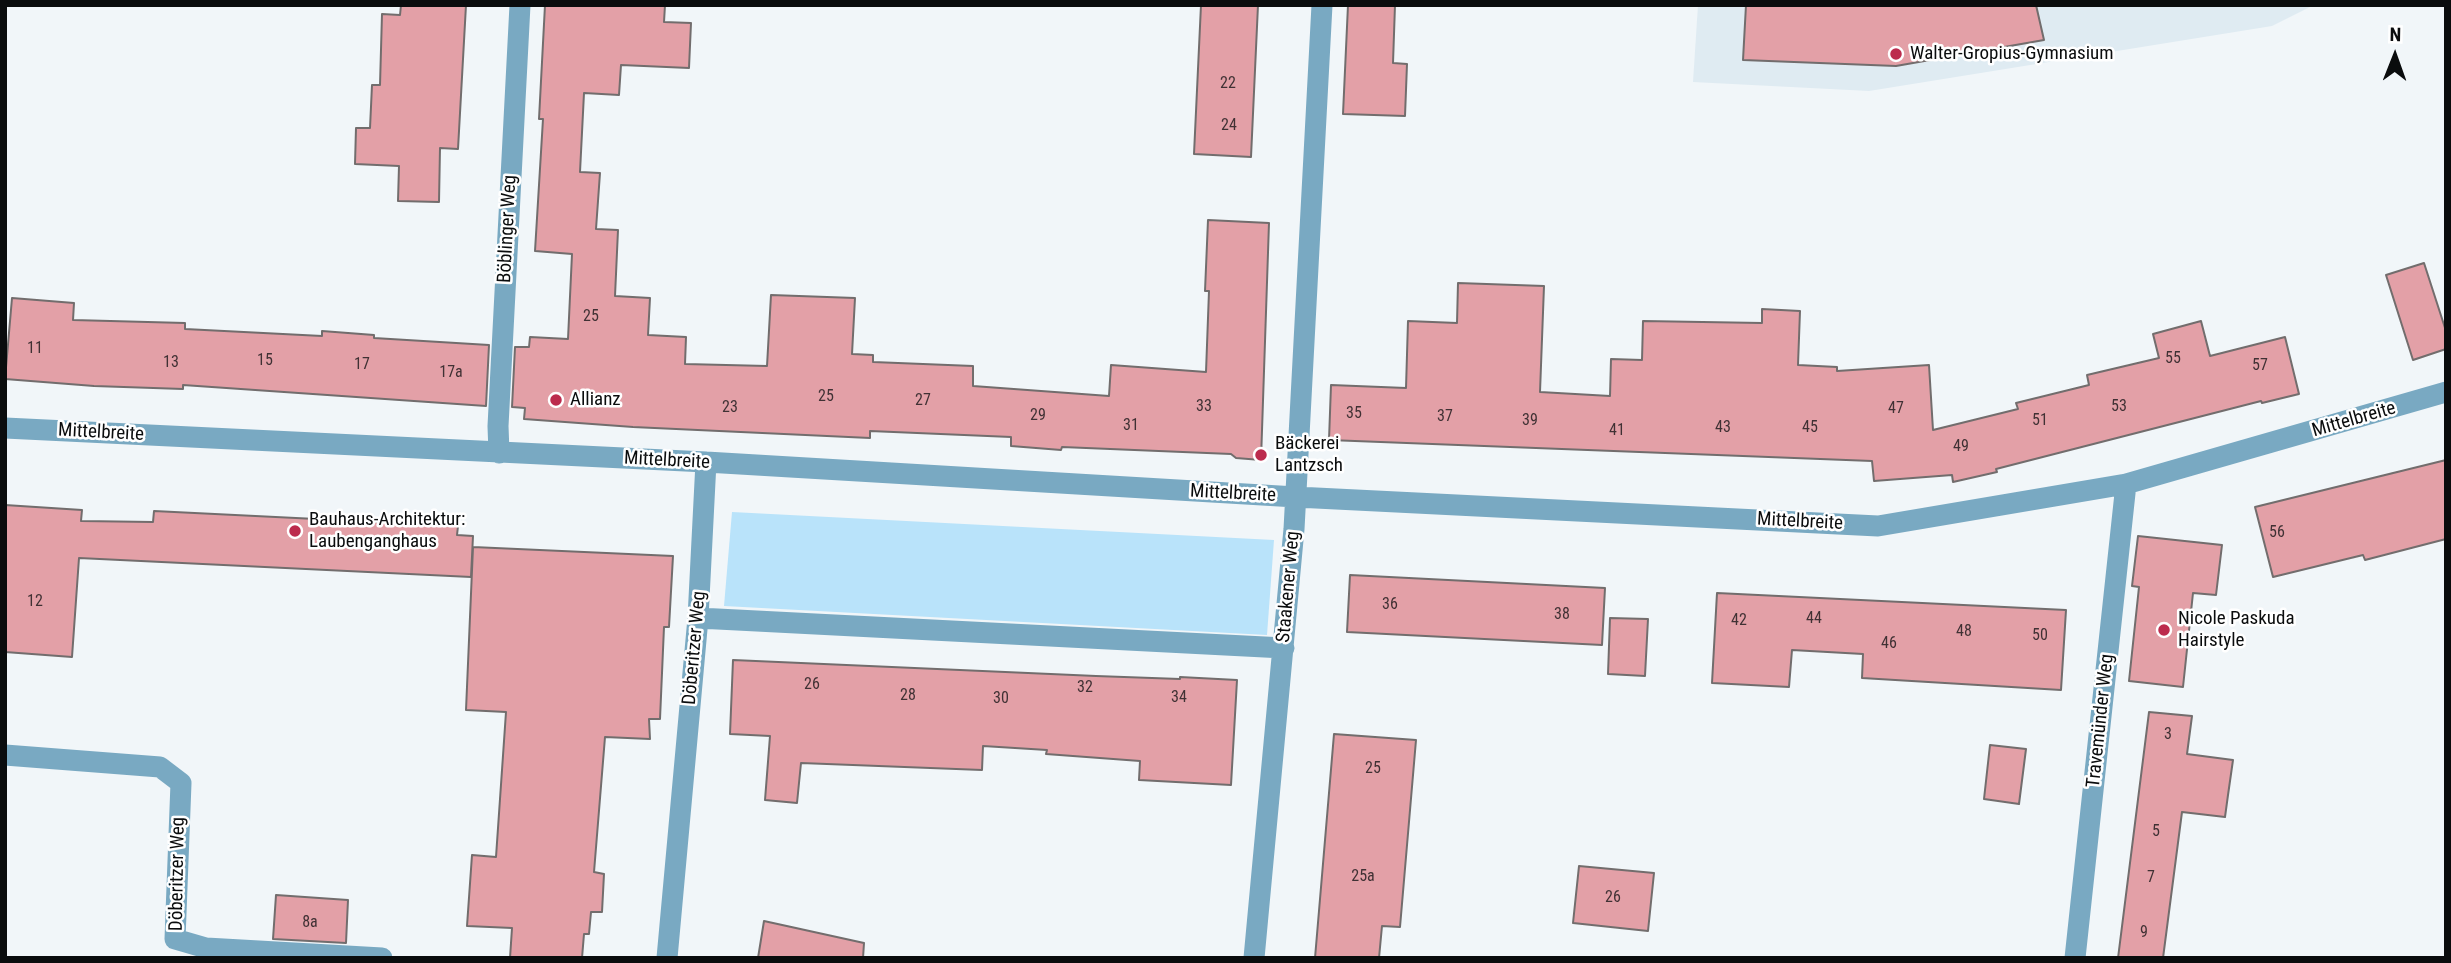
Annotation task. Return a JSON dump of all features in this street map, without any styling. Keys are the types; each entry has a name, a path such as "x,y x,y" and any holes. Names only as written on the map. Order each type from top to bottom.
{"street":[{"name":"Böblinger Weg","path":"499,453 498,426 520,5"},
{"name":"Staakener Weg","path":"1254,958 1296,497 1322,5"},
{"name":"Mittelbreite","path":"5,428 706,462 1296,497 1878,526 2126,484 2446,392"},
{"name":"Döberitzer Weg","path":"667,958 698,618 706,462"},
{"name":"Travemünder Weg","path":"2075,958 2126,484"},
{"path":"698,618 1284,648"},
{"name":"Döberitzer Weg","path":"5,755 160,767 181,783 175,939 206,948 382,958"}],"shaded area":[{"name":"Walter-Gropius-Gymnasium","path":"1698,5 2314,5 2272,26 1869,91 1693,82"},
{"path":"732,512 1274,540 1267,635 724,606"}],"building":[{"path":"401,5 466,5 458,149 440,148 439,202 398,201 399,166 355,164 356,128 370,128 372,85 380,85 382,14 400,15"},
{"path":"545,5 665,5 664,22 691,23 689,68 621,65 619,95 584,93 580,172 600,173 596,229 618,230 615,296 650,298 648,335 686,337 685,364 767,366 771,295 855,298 852,354 873,355 873,362 973,366 973,386 1109,396 1111,365 1206,372 1208,220 1269,223 1261,460 1236,458 1231,454 1062,447 1061,450 1011,446 1011,437 870,431 870,438 524,419 525,408 512,407 515,347 529,347 530,337 568,339 572,254 535,251 543,119 539,119"},
{"path":"1201,5 1258,5 1251,157 1194,154"},
{"path":"1348,5 1395,5 1393,63 1407,64 1405,116 1343,114"},
{"path":"1746,5 2036,5 2044,40 1896,66 1743,60"},
{"path":"2424,263 2446,331 2446,349 2413,360 2386,275"},
{"path":"1458,283 1544,286 1540,392 1610,396 1611,359 1642,360 1643,321 1762,323 1762,309 1800,311 1798,365 1837,367 1837,371 1929,365 1933,430 2018,409 2016,403 2089,385 2087,375 2159,358 2153,334 2201,321 2210,356 2285,337 2299,394 2262,403 2261,401 1953,482 1952,475 1874,481 1872,461 1329,440 1331,385 1406,388 1408,321 1457,323"},
{"path":"12,298 74,303 73,320 185,323 185,329 322,336 322,331 374,335 374,338 489,345 486,406 183,385 183,389 5,379"},
{"path":"2446,460 2446,539 2365,560 2363,555 2273,577 2255,507"},
{"path":"5,505 82,510 81,521 153,522 154,511 458,526 457,535 473,536 471,577 79,558 72,657 5,652"},
{"path":"2138,536 2222,545 2216,595 2193,593 2183,687 2129,681 2139,587 2132,586"},
{"path":"473,547 673,556 669,627 664,627 660,719 649,719 650,739 605,737 594,872 604,874 602,912 591,912 589,934 584,934 582,958 510,958 512,928 467,926 472,855 496,857 506,712 466,710"},
{"path":"1350,575 1605,588 1602,645 1347,632"},
{"path":"1717,593 2066,610 2061,690 1862,678 1863,654 1792,650 1789,687 1712,683"},
{"path":"1610,618 1648,619 1645,676 1608,674"},
{"path":"733,660 1237,680 1231,785 1139,780 1140,761 1046,754 1047,750 983,746 982,770 801,763 797,803 765,800 770,736 730,734"},
{"path":"2149,712 2192,716 2187,754 2233,760 2225,817 2182,812 2163,958 2118,958"},
{"path":"1334,734 1416,740 1400,927 1382,926 1379,958 1315,958"},
{"path":"1990,745 2026,749 2019,804 1984,799"},
{"path":"1579,866 1654,873 1648,931 1573,923"},
{"path":"276,895 348,900 346,943 273,939"},
{"path":"764,921 864,943 863,958 758,958"}],"place":[{"name":"Walter-Gropius-Gymnasium","path":"1896,54"},
{"name":"Allianz","path":"556,400"},
{"name":"Bäckerei Lantzsch","path":"1261,455"},
{"name":"Bauhaus-Architektur: Laubenganghaus","path":"295,531"},
{"name":"Nicole Paskuda Hairstyle","path":"2164,630"}]}
